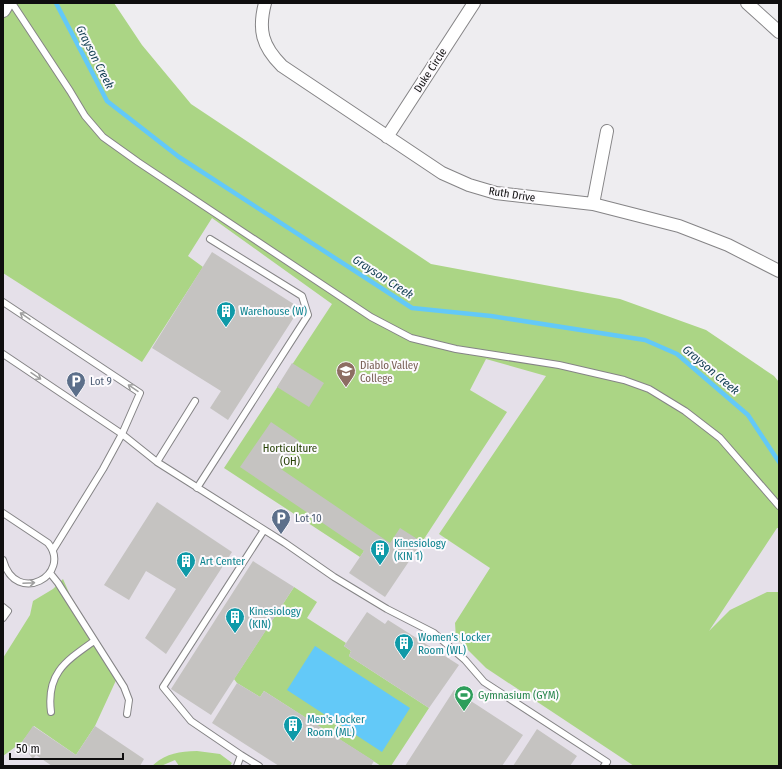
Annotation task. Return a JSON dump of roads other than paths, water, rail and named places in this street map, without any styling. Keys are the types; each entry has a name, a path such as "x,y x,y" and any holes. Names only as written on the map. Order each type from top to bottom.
{"street":[{"path":"3,10 7,3"},
{"name":"Ruth Drive","path":"265,3 261,18 262,35 271,55 282,66 442,173 469,185 496,193 593,204 679,226 728,245 779,271"},
{"name":"Duke Circle","path":"387,137 474,3"},
{"path":"747,3 779,32"},
{"path":"593,204 607,131"}],"lane":[{"path":"12,3 85,116 103,136 138,162 371,317 411,338 456,350 559,365 624,380 649,389 685,411 720,438 779,506"},
{"path":"197,488 308,315 302,296 210,239"},
{"path":"3,302 140,392 122,434 103,470 53,550 53,565 50,573 42,580 30,584 17,582 7,574 3,560"},
{"path":"3,354 122,434 157,462 264,530 343,583 434,633 465,660 484,682 607,762 604,766"},
{"path":"157,462 195,401"},
{"path":"3,513 45,541 53,550"},
{"path":"259,766 192,721 163,687 264,530"},
{"path":"50,573 62,588 124,687 129,700 127,714"},
{"path":"3,607 8,610 3,618"},
{"path":"51,712 51,686 58,671 94,641"},
{"path":"237,766 241,755"}],"water":[{"path":"315,646 410,708 382,752 287,690"}],"waterway":[{"name":"Grayson Creek","path":"56,3 107,101 179,157 412,308 491,316 645,340 677,354 748,415 779,462"}],"place":[{"name":"Warehouse (W)","path":"226,328"},
{"name":"Diablo Valley College","path":"346,388"},
{"name":"Lot 9","path":"76,398"},
{"name":"Lot 10","path":"281,535"},
{"name":"Kinesiology (KIN 1)","path":"380,566"},
{"name":"Art Center","path":"186,578"},
{"name":"Kinesiology (KIN)","path":"235,634"},
{"name":"Women's Locker Room (WL)","path":"404,660"},
{"name":"Gymnasium (GYM)","path":"464,712"},
{"name":"Men's Locker Room (ML)","path":"293,742"}],"park label":[{"name":"Horticulture (OH)","path":"290,454"}]}
